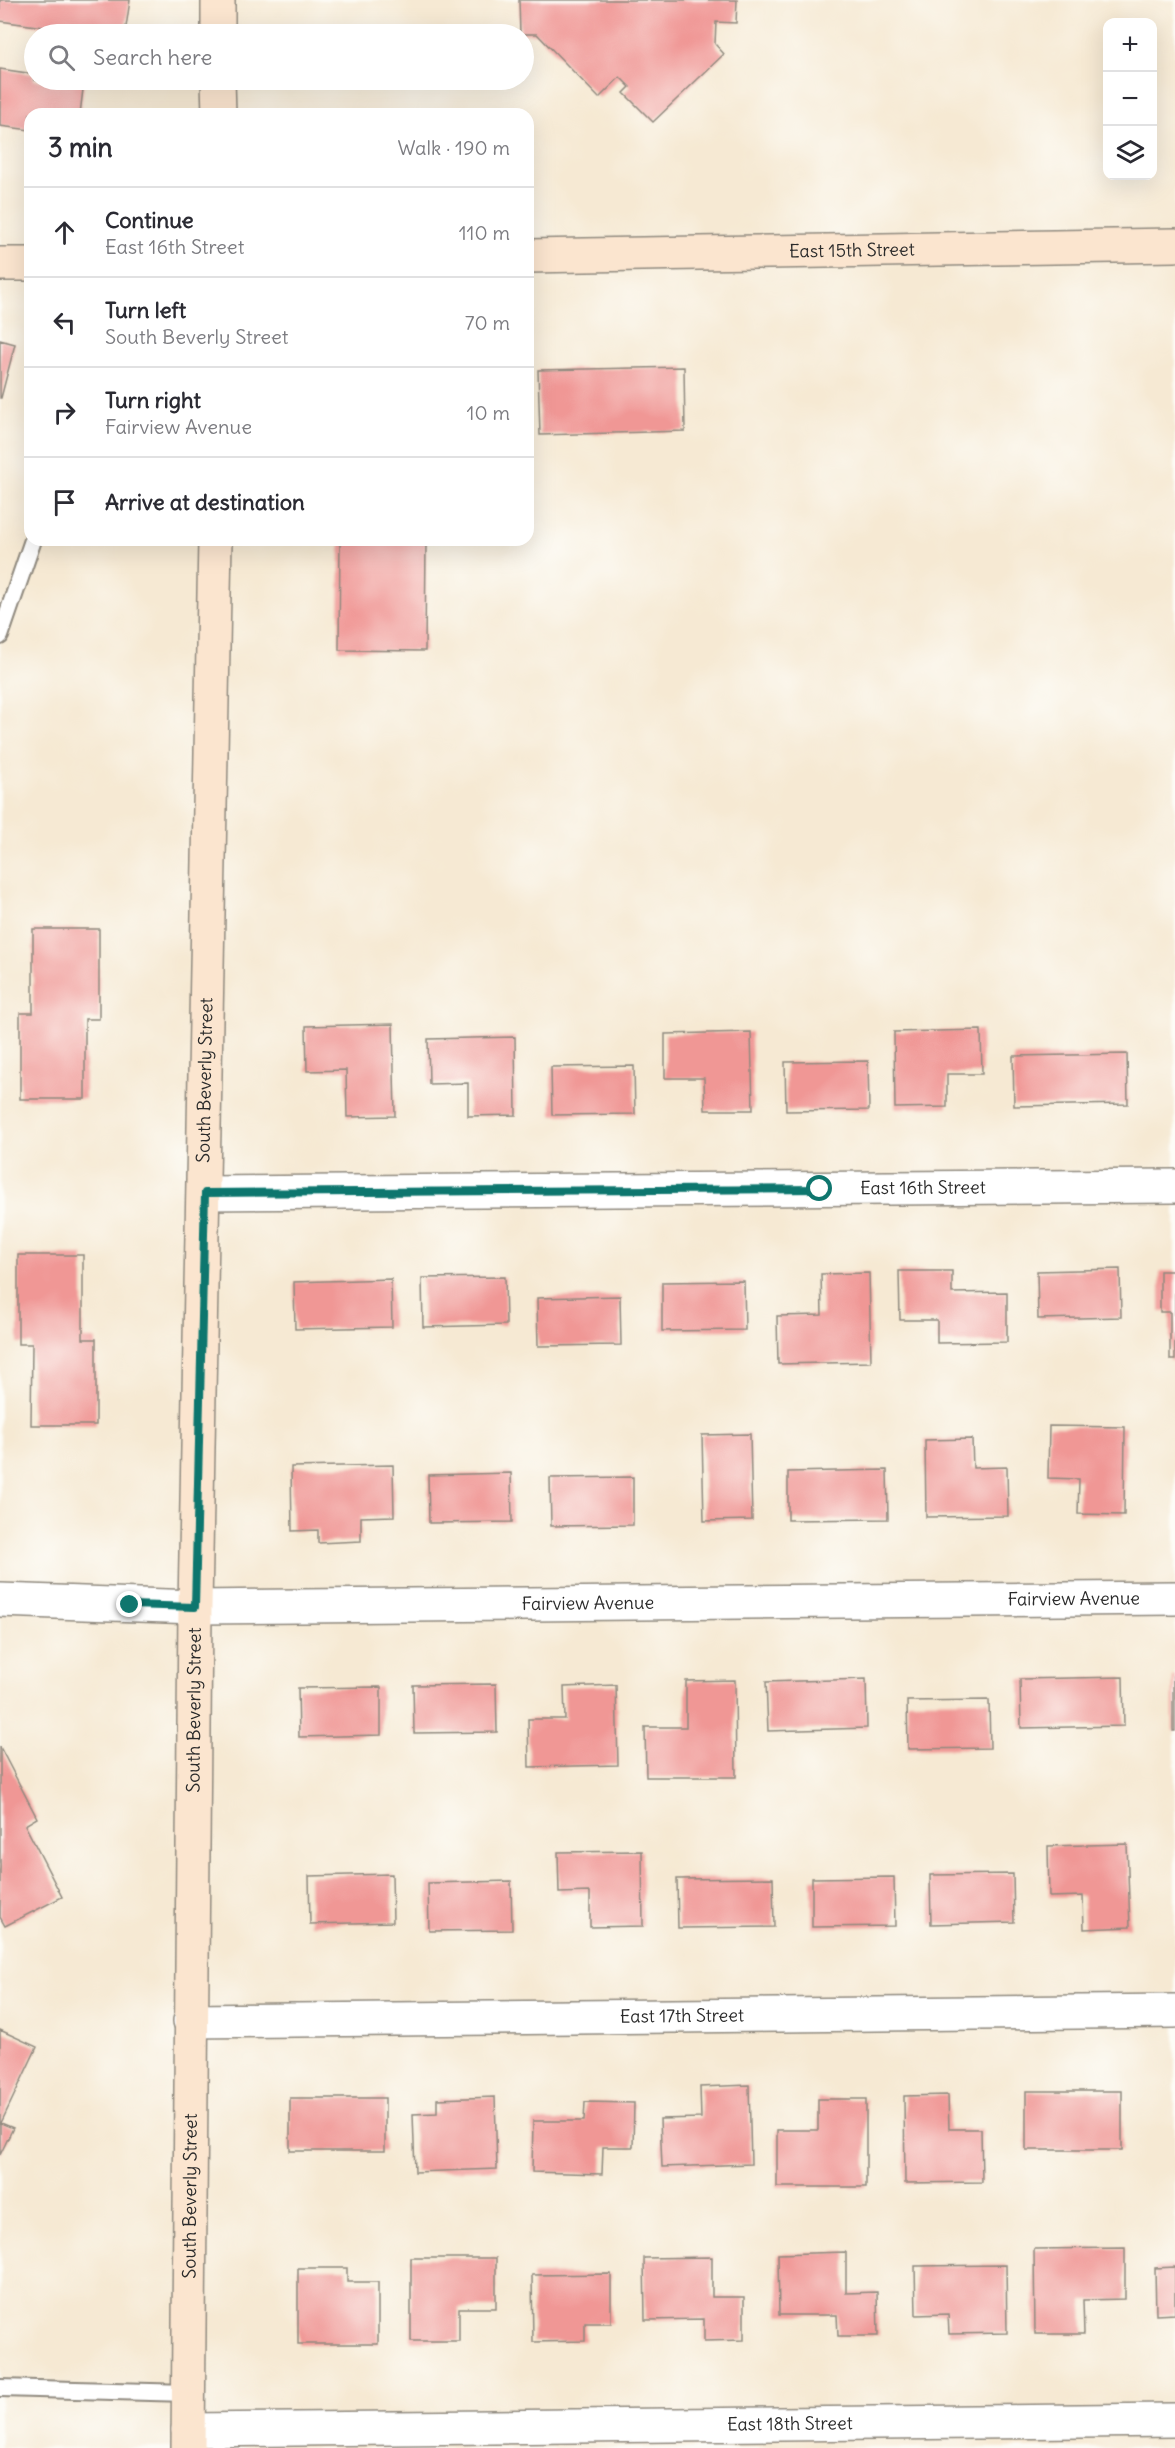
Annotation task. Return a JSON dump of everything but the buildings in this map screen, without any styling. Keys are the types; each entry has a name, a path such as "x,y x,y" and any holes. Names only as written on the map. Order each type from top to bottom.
{"street":[{"path":"218,0 218,24"},
{"path":"218,90 219,108"},
{"name":"East 15th Street","path":"534,256 1175,245"},
{"path":"0,264 24,264"},
{"name":"South Beverly Street","path":"188,2439 195,1607 205,1193 215,546"},
{"name":"East 16th Street","path":"205,1193 1175,1186"},
{"name":"Fairview Avenue","path":"0,1600 195,1607 1175,1598"},
{"name":"East 17th Street","path":"190,2021 1175,2011"},
{"name":"East 18th Street","path":"188,2439 1175,2420"}],"lane":[{"path":"0,636 31,546"},
{"path":"0,2388 188,2393"}],"route":[{"path":"130,1605 195,1607 205,1193 820,1189"}]}
